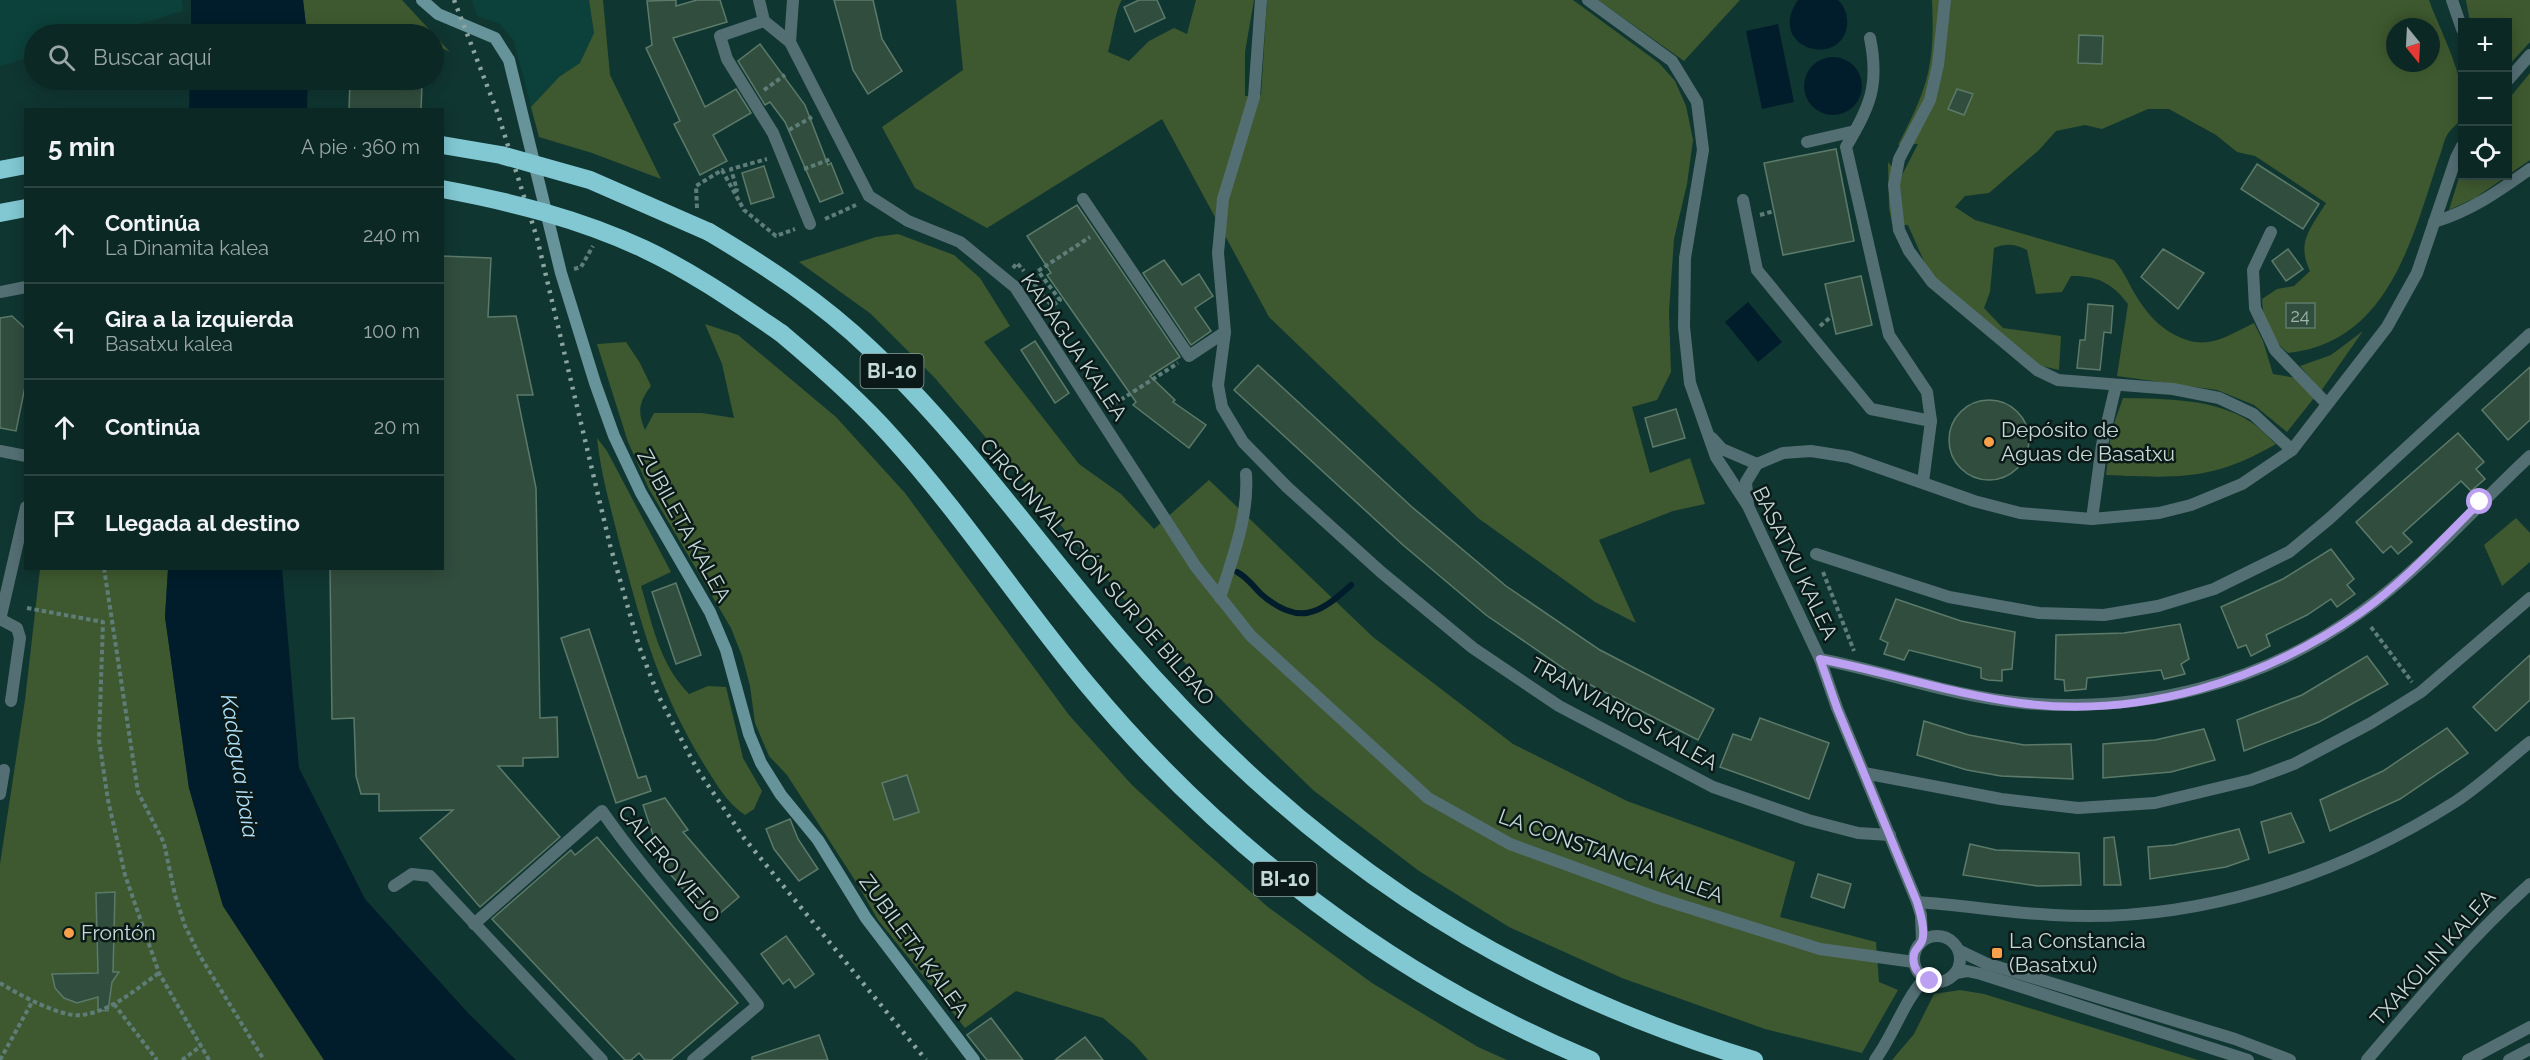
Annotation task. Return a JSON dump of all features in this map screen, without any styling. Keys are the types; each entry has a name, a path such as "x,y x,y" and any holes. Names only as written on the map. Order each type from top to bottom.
{"highway":[{"name":"CIRCUNVALACIÓN SUR DE BILBAO","path":"444,145 501,155 590,180 710,232 767,267 820,305 869,348 923,403 1122,643 1199,727 1252,780 1350,860 1459,933 1504,958 1591,1000 1662,1030 1754,1060"},
{"path":"0,170 24,165"},
{"name":"BI-10","path":"444,189 495,199 565,218 644,249 704,282 781,333 836,380 891,435 1114,716 1215,820 1326,911 1430,979 1514,1026 1591,1060"},
{"path":"0,213 24,208"}],"street":[{"name":"ZUBILETA KALEA","path":"422,0 438,14 495,38 509,60 561,273 595,383 614,436 641,493 710,612 726,651 746,723 761,763 781,795 818,840 866,918 974,1060"},
{"path":"759,0 764,21 790,42"},
{"path":"790,42 793,0"},
{"path":"1083,199 1189,356 1225,332 1218,253 1222,199 1254,98 1261,0"},
{"name":"BASATXU KALEA","path":"1588,0 1672,61 1697,102 1703,150 1685,258 1684,327 1690,383 1716,458 1748,506 1820,659 1919,909 1922,941"},
{"path":"1945,0 1938,65 1930,100 1899,159 1894,185 1899,230 1909,251 1932,282 2037,370 2058,380 2173,389 2219,398 2253,414 2292,450"},
{"path":"2452,0 2459,18"},
{"path":"764,21 720,36 727,59 775,137 810,224"},
{"path":"1870,39 1874,60 1874,84 1866,114 1846,147 1889,335 1927,392 1931,416 1923,482"},
{"name":"KADAGUA KALEA","path":"790,42 869,196 908,221 960,242 1015,287 1196,567 1220,598"},
{"path":"2512,75 2530,55"},
{"path":"1807,142 1855,131"},
{"path":"1748,506 1746,482 1756,464 1783,453 1811,451 1849,457 2020,513 2092,519 2159,513 2191,505 2242,484 2292,450 2387,327 2416,273 2458,155"},
{"path":"2434,222 2462,213 2484,201 2530,169"},
{"path":"1743,200 1757,270 1871,409 1931,416"},
{"path":"2271,232 2253,270 2255,308 2275,350 2327,404"},
{"path":"0,292 24,287"},
{"name":"TRANVIARIOS KALEA","path":"1225,332 1218,385 1222,407 1243,442 1287,487 1381,572 1473,648 1559,706 1713,787 1808,820 1858,833 1890,835"},
{"path":"1816,554 1949,597 2038,613 2104,615 2158,606 2214,589 2289,552 2330,519 2530,334"},
{"path":"2092,519 2102,445 2116,385"},
{"name":"BASATXU KALEA","path":"1707,433 1722,449 1756,464"},
{"path":"0,452 24,456"},
{"path":"1820,659 1971,694 2022,703 2087,706 2130,703 2162,699 2210,687 2260,670 2306,647 2360,613 2413,568 2530,456"},
{"path":"1220,598 1244,521 1248,494 1246,474"},
{"path":"11,701 20,638 17,628 0,619 24,516"},
{"name":"LA CONSTANCIA KALEA","path":"1220,598 1251,636 1428,798 1510,844 1658,898 1820,949 1892,961 1914,962"},
{"path":"1864,773 2001,799 2078,808 2155,802 2251,780 2294,764 2371,723 2421,692 2530,598"},
{"path":"1919,909 2054,915 2136,913 2217,902 2295,881 2384,842 2456,801 2530,742"},
{"path":"0,794 4,770"},
{"name":"CALERO VIEJO","path":"474,924 602,811 632,854 721,957 758,1005 693,1060"},
{"path":"394,886 412,874 430,876 602,1060"},
{"name":"TXAKOLIN KALEA","path":"2367,1060 2441,974 2501,910 2530,884"},
{"name":"BASATXU KALEA","path":"1919,909 1943,936"},
{"path":"1924,979 1914,962 1914,954 1922,941 1932,936 1943,936 1953,941 1960,951 1961,959 1956,974"},
{"path":"1960,951 1985,963 2214,1032 2290,1060"},
{"path":"1924,979 1945,982 1956,974 1967,971 1981,974 2248,1060"},
{"path":"1875,1060 1887,1043 1911,993 1924,979"},
{"path":"2468,1060 2530,1028"},
{"path":"2509,1060 2530,1049"}],"path":[{"path":"752,99 785,75"},
{"path":"775,137 812,117"},
{"path":"734,191 737,190 731,169 782,155"},
{"path":"790,174 831,159"},
{"path":"1756,216 1774,211"},
{"path":"1003,277 1017,263 1052,306 1060,300 1038,271 1103,228"},
{"path":"1818,327 1832,316"},
{"path":"1098,415 1189,356"},
{"path":"1816,554 1860,668"},
{"path":"104,570 138,792 164,843 175,895 185,926 200,956 264,1060"},
{"path":"27,608 103,622 99,740 108,800 124,875 159,973 209,1060"},
{"path":"2371,627 2413,682"},
{"path":"0,983 32,1002 80,1016 114,1004 159,973"},
{"path":"0,1060 32,1002"},
{"path":"114,1004 156,1060"},
{"path":"182,1060 201,1046"}],"shaded area":[{"path":"0,0 182,0 183,11 139,24 24,24 24,59 0,66"},
{"path":"472,0 589,0 594,33 580,64 559,77 531,107 514,41 500,24 477,16"}],"green space":[{"path":"303,0 402,0 424,24 306,24"},
{"path":"589,0 603,0 610,75 661,179 592,153 539,137 531,107 559,77 580,63 594,33"},
{"path":"956,0 1122,0 1108,52 1129,61 1149,41 1174,28 1187,34 1196,0 1254,0 1245,52 1245,96 1261,95 1267,0 1573,0 1659,63 1675,81 1686,106 1693,140 1687,184 1674,239 1669,311 1671,372 1657,400 1632,407 1650,473 1690,458 1705,504 1673,511 1599,540 1636,623 1595,602 1478,518 1269,317 1162,119 987,228 915,188 882,127 963,70"},
{"path":"1598,0 1740,0 1684,61"},
{"path":"1932,0 2429,0 2436,18 2386,18 2386,72 2440,72 2440,27 2458,75 2458,122 2446,137 2407,249 2393,279 2374,306 2351,328 2323,345 2288,353 2276,341 2269,329 2262,299 2277,289 2294,286 2310,271 2304,252 2305,243 2307,235 2326,203 2255,156 2237,152 2216,135 2169,109 2148,109 2102,129 2085,125 2056,131 2039,150 1989,193 1965,196 1955,207 1975,220 2114,260 2149,314 2167,331 2185,339 2195,342 2214,341 2254,323 2263,341 2273,374 2296,378 2314,398 2287,432 2254,405 2217,390 2117,376 2128,304 2104,282 2089,277 2071,276 2062,292 2036,294 2027,250 2010,245 1994,248 1990,292 1984,308 2003,328 2061,336 2059,370 2038,365 1940,283 1927,268 1908,225 1892,224 1889,208 1888,162 1901,177 1918,144 1898,145 1923,91 1932,42"},
{"path":"2466,0 2530,0 2530,42 2512,62 2512,18 2469,18"},
{"path":"2530,73 2530,160 2512,172 2512,126 2512,95"},
{"path":"2458,180 2501,180 2475,198 2449,210"},
{"path":"898,234 954,255 980,278 1010,326 984,342 1079,464 1121,494 1154,529 1209,480 1373,637 1513,744 1627,801 1795,862 1780,917 1876,942 1879,982 1898,990 1862,1053 1765,1029 1622,978 1509,927 1419,871 1313,790 1135,612 934,377 871,314 799,262 876,237"},
{"path":"705,324 738,335 836,417 905,493 1069,715 1132,785 1193,841 1268,907 1372,983 1478,1047 1507,1060 1148,1060 1134,1044 1103,1018 1016,991 965,1028 878,920 787,775 769,756 755,723 750,686 731,628 649,489 628,442 597,344 626,342 640,363 651,386 640,407 645,430 654,413 702,413 734,418 722,364"},
{"path":"2363,331 2321,391 2300,366 2331,355"},
{"path":"2123,398 2189,401 2221,408 2251,422 2276,444 2233,465 2213,471 2154,477 2106,475 2111,432"},
{"path":"597,438 607,451 671,572 641,586 664,657 689,694 708,686 726,687 743,758 762,791 754,809 745,815 727,799 714,780 689,739 664,687 629,579 604,480"},
{"path":"2516,518 2530,533 2530,562 2502,586 2484,545"},
{"path":"40,570 168,570 165,617 189,788 223,906 324,1060 0,1060 0,864 25,700"},
{"path":"1960,990 1984,994 2198,1060 1892,1060 1914,1034 1934,994"}],"water":[{"path":"191,0 303,0 306,24 191,24"},
{"path":"1798,0 1838,0 1847,19 1842,39 1832,47 1820,50 1807,47 1797,40 1791,30 1790,16"},
{"path":"1778,24 1794,102 1762,109 1746,31"},
{"path":"1833,57 1844,59 1857,70 1862,86 1860,97 1849,110 1833,115 1822,113 1809,102 1804,86 1806,75 1817,62"},
{"path":"190,90 308,90 307,108 189,108"},
{"path":"1748,302 1782,342 1758,362 1725,322"},
{"name":"Kadagua ibaia","path":"168,570 282,570 299,768 365,899 468,1013 516,1060 324,1060 223,906 189,788 165,617"}],"building":[{"path":"676,0 676,6 697,0 720,0 727,22 673,38 705,107 736,89 751,113 713,135 727,161 700,175 674,124 680,121 646,48 652,45 647,1"},
{"path":"834,0 873,0 882,39 902,71 868,94 853,70"},
{"path":"1139,0 1157,0 1165,18 1135,32 1124,7"},
{"path":"2079,35 2103,36 2102,64 2078,63"},
{"path":"760,44 805,105 828,165 831,163 843,193 820,202 785,122 770,102 765,105 738,61"},
{"path":"1957,89 1973,94 1964,115 1948,109"},
{"path":"350,90 422,90 421,108 349,108"},
{"path":"1836,149 1854,241 1783,255 1764,163"},
{"path":"2257,164 2319,204 2303,229 2241,189"},
{"path":"764,166 774,197 751,204 742,173"},
{"path":"1077,205 1180,357 1150,376 1175,400 1173,402 1206,425 1189,448 1133,405 1136,402 1047,275 1051,273 1027,236"},
{"path":"2163,249 2204,273 2178,309 2141,277"},
{"path":"2288,249 2303,269 2286,281 2272,261"},
{"path":"444,256 491,258 488,317 516,316 533,395 517,395 536,488 540,718 557,717 558,757 523,758 523,766 498,766 560,837 480,907 420,838 453,810 379,811 379,794 361,794 356,776 354,718 332,719 330,570 444,570"},
{"path":"1164,260 1182,285 1199,274 1213,296 1195,308 1211,331 1191,345 1143,273"},
{"path":"1861,276 1872,325 1836,334 1825,284"},
{"path":"2286,303 2315,303 2315,328 2286,328"},
{"path":"2088,304 2113,306 2111,333 2104,332 2100,370 2077,368 2080,340 2085,340"},
{"path":"12,316 24,327 24,392 16,431 0,428 0,318"},
{"path":"1035,341 1069,393 1055,403 1021,350"},
{"path":"1258,365 1412,507 1506,586 1600,650 1714,709 1698,740 1579,679 1486,615 1403,545 1234,390"},
{"path":"2530,367 2530,420 2508,440 2482,410"},
{"name":"Depósito de Aguas de Basatxu","path":"1989,400 2004,403 2017,412 2026,425 2029,440 2026,455 2017,468 2004,477 1989,480 1974,477 1961,468 1952,455 1949,440 1952,425 1961,412 1974,403"},
{"path":"1676,409 1685,438 1653,447 1645,418"},
{"path":"2458,433 2484,462 2476,469 2485,479 2471,491 2461,481 2403,533 2412,542 2398,554 2391,546 2383,553 2356,522"},
{"path":"2331,549 2354,579 2347,585 2355,594 2337,607 2331,599 2307,615 2266,635 2270,646 2251,656 2246,645 2238,648 2221,607 2283,579"},
{"path":"676,583 701,655 676,664 652,592"},
{"path":"1896,599 1961,621 2015,632 2012,669 2002,670 2002,681 1988,680 1981,678 1981,668 1909,650 1904,660 1884,654 1888,643 1880,639"},
{"path":"2180,624 2189,659 2181,664 2185,674 2164,679 2161,670 2087,678 2086,689 2065,691 2064,680 2055,679 2056,635 2124,633"},
{"path":"589,629 638,778 646,776 651,791 616,803 561,638"},
{"path":"2530,655 2530,700 2496,731 2473,707"},
{"path":"2367,656 2388,684 2319,722 2244,751 2237,720 2302,695"},
{"path":"1760,718 1829,743 1809,799 1720,767 1733,734 1751,740"},
{"path":"1924,721 1969,735 2024,745 2071,744 2073,779 2001,776 1967,770 1917,755"},
{"path":"2447,728 2468,753 2400,799 2330,831 2320,800 2383,771"},
{"path":"2204,729 2215,760 2171,772 2103,778 2103,744 2155,740"},
{"path":"907,775 919,812 894,820 882,783"},
{"path":"665,798 688,830 683,832 739,897 711,921 657,859 660,856 643,805"},
{"path":"2291,813 2304,842 2269,853 2261,822"},
{"path":"790,819 798,839 818,869 799,881 774,849 766,829"},
{"path":"2239,829 2249,859 2226,867 2150,879 2148,847 2174,845"},
{"path":"597,837 738,1003 671,1060 645,1060 639,1053 631,1060 625,1060 492,919 571,850 575,855"},
{"path":"2114,837 2121,885 2104,885 2104,838"},
{"path":"1970,844 1996,850 2079,853 2081,885 2038,886 1963,875"},
{"path":"1818,874 1851,884 1844,908 1811,897"},
{"path":"115,892 113,972 119,972 112,982 108,1011 98,1010 98,997 77,1003 64,998 55,988 52,974 98,973 96,893"},
{"path":"786,936 814,974 795,988 789,979 783,984 761,954"},
{"path":"991,1018 1023,1060 987,1060 967,1035"},
{"path":"819,1035 828,1060 752,1060 752,1057"},
{"path":"1085,1037 1103,1060 1055,1060"}],"waterway":[{"path":"1237,572 1274,604 1297,613 1308,613 1329,604 1351,585"}],"railway":[{"path":"454,0 498,114 537,238 610,545 639,646 658,695 697,769 744,838 926,1060"}],"place":[{"name":"Depósito de Aguas de Basatxu","path":"1989,442"},
{"name":"Frontón","path":"69,933"},
{"name":"La Constancia (Basatxu)","path":"1997,953"}],"route":[{"path":"1930,981 1919,974 1914,962 1914,954 1922,941 1921,915 1917,902 1837,708 1820,659 1971,694 2022,703 2087,706 2162,699 2210,687 2260,670 2306,647 2360,613 2396,584 2480,502"}]}
